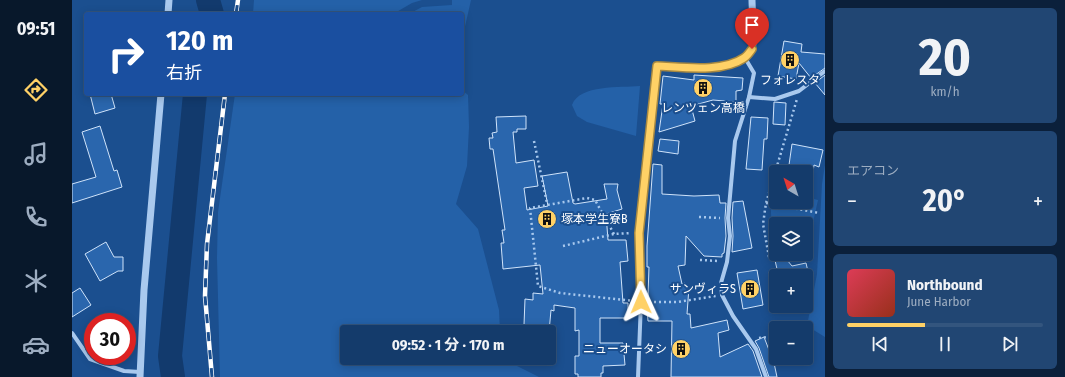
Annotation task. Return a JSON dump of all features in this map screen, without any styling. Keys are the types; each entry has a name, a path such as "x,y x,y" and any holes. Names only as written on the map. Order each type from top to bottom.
{"street":[{"path":"168,12 169,0"},
{"path":"638,377 641,302 639,233 657,66 705,68 728,65 745,58 752,49 752,0"},
{"path":"745,58 754,73 749,98 735,142 728,218 730,236 727,262 721,283 722,295 748,340 756,350 766,377"},
{"path":"749,98 775,99 799,91 825,71"},
{"path":"72,333 90,359 140,375 144,290 161,96"}],"path":[{"path":"769,257 763,224 766,203 799,91"},
{"path":"534,141 547,203"},
{"path":"614,234 595,200 587,198 547,203 530,208 538,286 560,293 641,302 677,302 722,295"},
{"path":"766,203 819,213"},
{"path":"699,217 728,218"},
{"path":"563,246 614,234 639,233"},
{"path":"700,260 727,262"},
{"path":"748,340 769,337"}],"shaded area":[{"path":"254,0 422,0 412,3 396,12 253,12"},
{"path":"452,0 471,0 464,31 464,12 413,12 422,7 452,5"},
{"path":"640,86 636,136 587,122 577,116 572,105 576,98 583,93 592,90 612,87"},
{"path":"464,92 468,95 469,127 467,166 456,204 478,229 499,310 500,325 340,325 340,365 515,365 539,377 220,377 217,258 218,212 235,96 464,96"},
{"path":"825,165 825,337 813,330 813,321 808,321 810,313 813,313 813,295 817,274 822,184"},
{"path":"813,199 818,200 813,223 813,217 772,217 771,209 813,209"}],"building":[{"path":"784,41 802,44 801,52 825,54 825,68 811,78 799,63 796,79 778,76"},
{"path":"694,75 743,78 742,90 736,91 736,102 713,100 691,106 695,121 659,132 663,104 660,104 663,76 694,80"},
{"path":"825,75 825,95 815,83"},
{"path":"90,96 112,96 115,108 95,114"},
{"path":"774,102 786,103 785,125 773,124"},
{"path":"526,116 526,129 517,129 517,132 513,132 516,163 534,160 538,186 524,188 527,210 548,206 542,176 567,172 573,203 575,204 607,199 604,184 618,184 617,190 622,209 606,214 608,240 626,240 628,261 620,262 623,303 628,303 628,318 600,318 600,343 623,343 625,365 603,366 603,373 601,373 601,377 578,377 578,374 575,374 575,356 579,356 579,330 575,331 575,308 554,305 554,311 551,310 550,325 524,325 525,299 533,300 533,293 543,294 540,265 503,269 501,243 504,243 502,230 505,230 493,149 490,149 489,138 493,138 492,133 497,132 496,117"},
{"path":"751,117 768,118 767,139 764,139 762,170 746,169"},
{"path":"100,126 114,171 117,170 122,187 72,203 72,184 96,177 82,132"},
{"path":"660,139 679,141 678,154 658,151"},
{"path":"792,144 823,150 819,167 814,165 813,172 813,165 789,165"},
{"path":"653,164 662,165 662,194 694,196 719,195 720,203 726,203 726,236 724,253 722,254 722,257 704,256 686,236 685,265 678,266 682,284 685,283 685,287 689,287 687,314 690,314 691,328 727,320 729,330 718,333 720,357 748,344 753,351 762,377 671,377 672,321 648,321 646,296 648,296 649,267 647,267 647,246"},
{"path":"743,201 752,248 732,252 733,202"},
{"path":"106,242 114,257 123,257 123,271 118,271 100,281 85,254"},
{"path":"775,261 788,261 792,266 806,263 807,269 781,269 777,269"},
{"name":"サンヴィラS","path":"757,270 763,305 743,309 737,273"},
{"path":"80,288 91,305 72,317 72,293"},
{"path":"764,337 769,350 769,365 774,365 777,377 769,377 755,341"}],"waterway":[{"path":"208,0 211,12"},
{"path":"173,377 170,356 195,96"}],"railway":[{"path":"236,12 238,0"},
{"path":"212,377 205,296 207,244 225,96"}],"place":[{"name":"フォレスタ","path":"790,60"},
{"name":"レンツェン高橋","path":"703,88"},
{"name":"塚本学生寮B","path":"547,219"},
{"name":"サンヴィラS","path":"750,289"},
{"name":"ニューオータシ","path":"681,349"}],"route":[{"path":"641,302 639,233 657,66 705,68 728,65 745,58 752,49"}]}
